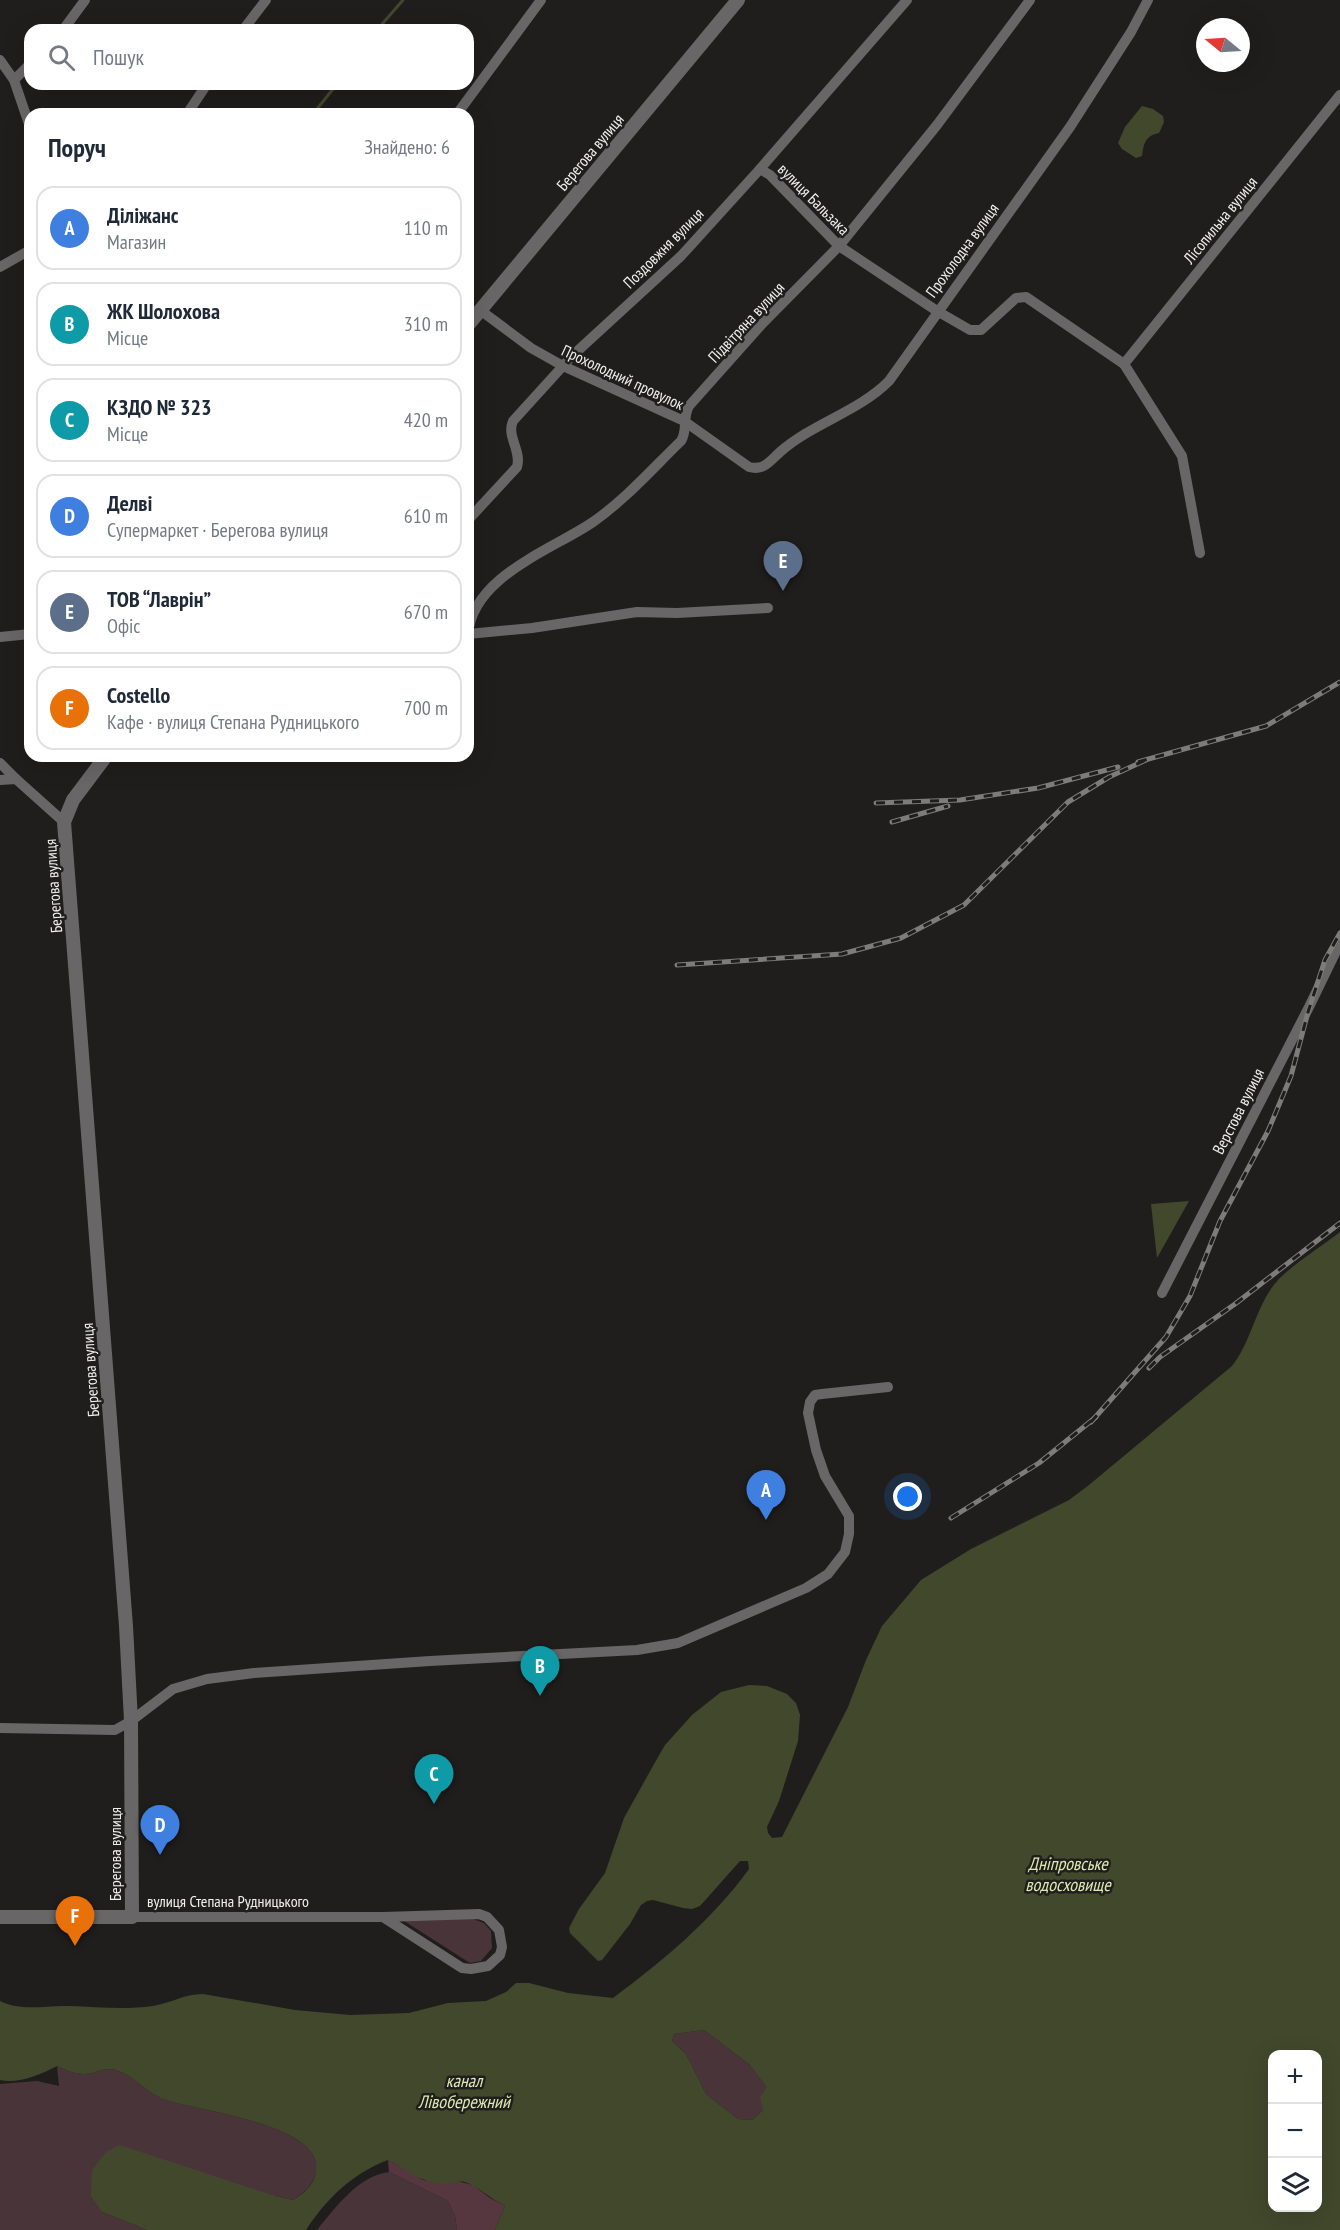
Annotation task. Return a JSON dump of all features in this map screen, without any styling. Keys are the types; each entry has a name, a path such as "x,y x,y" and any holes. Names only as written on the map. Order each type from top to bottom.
{"street":[{"path":"67,24 85,0"},
{"path":"248,24 266,0"},
{"path":"461,108 541,0"},
{"name":"Берегова вулиця","path":"474,318 738,0"},
{"name":"Поздовжня вулиця","path":"474,513 517,466 518,459 510,431 513,421 563,366 681,256 907,0"},
{"name":"Підвітряна вулиця","path":"474,614 483,598 500,580 521,564 593,522 620,500 681,441 685,432 684,421 689,406 762,324 839,246 937,125 1030,0"},
{"name":"Прохолодна вулиця","path":"754,468 767,465 797,439 876,394 889,381 1070,127 1149,0"},
{"path":"0,60 14,80 24,109"},
{"path":"14,80 24,70"},
{"path":"191,108 203,90"},
{"name":"Лісопильна вулиця","path":"1124,364 1340,95"},
{"name":"вулиця Бальзака","path":"760,169 770,175 839,246 937,311 975,331 981,330 1016,298 1026,297 1124,364"},
{"path":"0,267 24,253"},
{"name":"Прохолодний провулок","path":"480,310 531,348 563,366 684,421 749,467 754,468"},
{"path":"1124,364 1182,456 1200,553"},
{"path":"474,633 532,628 637,612 677,613 768,608"},
{"path":"0,637 24,635"},
{"name":"Берегова вулиця","path":"102,762 73,800 64,822 125,1614 131,1721 132,1917"},
{"name":"Берегова вулиця","path":"0,763 64,822"},
{"path":"0,780 16,779"},
{"name":"Верстова вулиця","path":"1162,1293 1340,942"},
{"path":"0,1728 115,1730 131,1721 173,1689 207,1679 254,1673 637,1650 678,1642 795,1593 828,1574 845,1552 849,1534 849,1516 825,1476 816,1450 808,1413 810,1402 815,1395 888,1387"},
{"name":"вулиця Степана Рудницького","path":"0,1917 384,1917 479,1914 494,1923 499,1930 502,1947 500,1955 488,1966 471,1970 462,1968 384,1917"}],"shaded area":[{"path":"401,1919 473,1919 484,1923 491,1931 492,1948 481,1961 470,1963"},
{"path":"704,2030 750,2065 768,2087 763,2110 752,2120 738,2119 706,2094 686,2054 672,2041 674,2034"},
{"path":"57,2066 82,2074 107,2069 118,2071 166,2100 252,2121 275,2129 295,2138 309,2150 316,2164 313,2180 307,2189 293,2200 275,2196 102,2212 147,2230 0,2230 0,2084 37,2081 59,2086"},
{"path":"388,2160 423,2180 445,2184 457,2181 473,2185 505,2206 495,2230 457,2230 455,2216 448,2201 389,2172"},
{"path":"389,2172 448,2201 455,2216 457,2230 317,2230 348,2194 367,2180"}],"water":[{"path":"1142,106 1153,109 1163,116 1164,122 1159,133 1146,141 1142,156 1136,158 1122,149 1118,143 1125,127"},
{"path":"1189,1201 1157,1258 1151,1204"},
{"name":"Дніпровське водосховище","path":"1340,1232 1340,2230 495,2230 505,2206 469,2184 456,2182 442,2184 427,2181 388,2160 363,2172 341,2188 306,2230 147,2230 102,2212 91,2196 92,2170 106,2152 120,2145 293,2200 311,2185 315,2176 316,2164 309,2150 295,2138 252,2121 166,2100 118,2071 107,2069 82,2074 57,2066 21,2080 0,2080 0,2001 25,2007 132,2008 153,2006 189,1995 203,1994 295,2010 350,2015 409,2013 448,2003 486,2001 506,1992 516,1983 529,1983 568,1993 613,1998 651,1969 703,1922 735,1888 749,1869 748,1861 740,1861 700,1906 692,1909 653,1900 647,1901 641,1905 630,1924 602,1960 598,1961 570,1933 569,1928 579,1909 605,1873 624,1818 658,1757 665,1745 692,1715 721,1692 749,1685 767,1686 787,1694 796,1703 800,1715 798,1741 779,1801 767,1827 772,1838 782,1837 848,1707 882,1626 921,1580 971,1549 1069,1500 1232,1366 1245,1345 1264,1300 1278,1280","holes":["704,2030 750,2065 767,2087 760,2097 763,2110 752,2120 738,2119 706,2094 686,2054 672,2041 674,2034"]}],"waterway":[{"path":"382,24 403,0"},
{"path":"318,108 332,90"}],"railway":[{"path":"1138,762 1266,726 1340,682"},
{"path":"677,965 842,954 901,938 964,905 1068,802 1109,777 1146,760"},
{"path":"876,803 960,800 1038,788 1118,767"},
{"path":"892,822 948,806"},
{"path":"1091,1422 1166,1337 1190,1296 1220,1221 1268,1131 1291,1076 1325,960 1340,933"},
{"path":"1149,1368 1160,1357 1235,1304 1340,1223"},
{"path":"951,1518 1039,1463 1096,1417"}],"place":[{"name":"ТОВ “Лаврін”","path":"783,591"},
{"name":"Діліжанс","path":"766,1520"},
{"name":"ЖК Шолохова","path":"540,1696"},
{"name":"КЗДО № 323","path":"434,1804"},
{"name":"Делві","path":"160,1855"},
{"name":"Costello","path":"75,1946"}],"water label":[{"name":"канал Лівобережний","path":"464,2091"}]}
